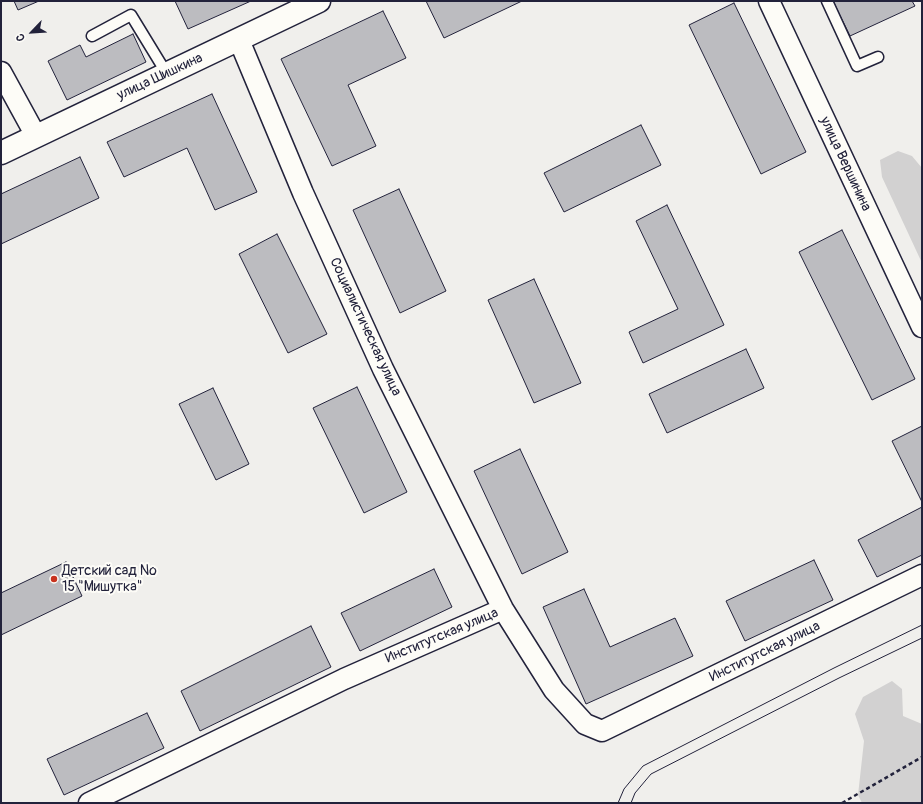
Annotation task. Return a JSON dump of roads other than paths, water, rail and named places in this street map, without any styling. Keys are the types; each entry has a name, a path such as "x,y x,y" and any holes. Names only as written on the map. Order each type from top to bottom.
{"main road":[{"name":"улица Шишкина","path":"1,153 319,1"}],"street":[{"name":"улица Вершинина","path":"769,1 922,327"},
{"name":"Социалистическая улица","path":"239,40 303,193 383,369 503,609"},
{"path":"1,72 36,136"},
{"name":"Институтская улица","path":"89,803 344,679 503,609 554,690 585,724 602,731 922,575"}],"lane":[{"path":"827,1 857,66 878,57"},
{"path":"92,36 131,15 167,74"}],"tram line":[{"path":"618,803 624,789 643,766 834,668 922,625"},
{"path":"631,803 635,793 651,774 839,678 922,638"}],"place":[{"name":"Детский сад № 15 \"Мишутка\"","path":"54,579"}]}
